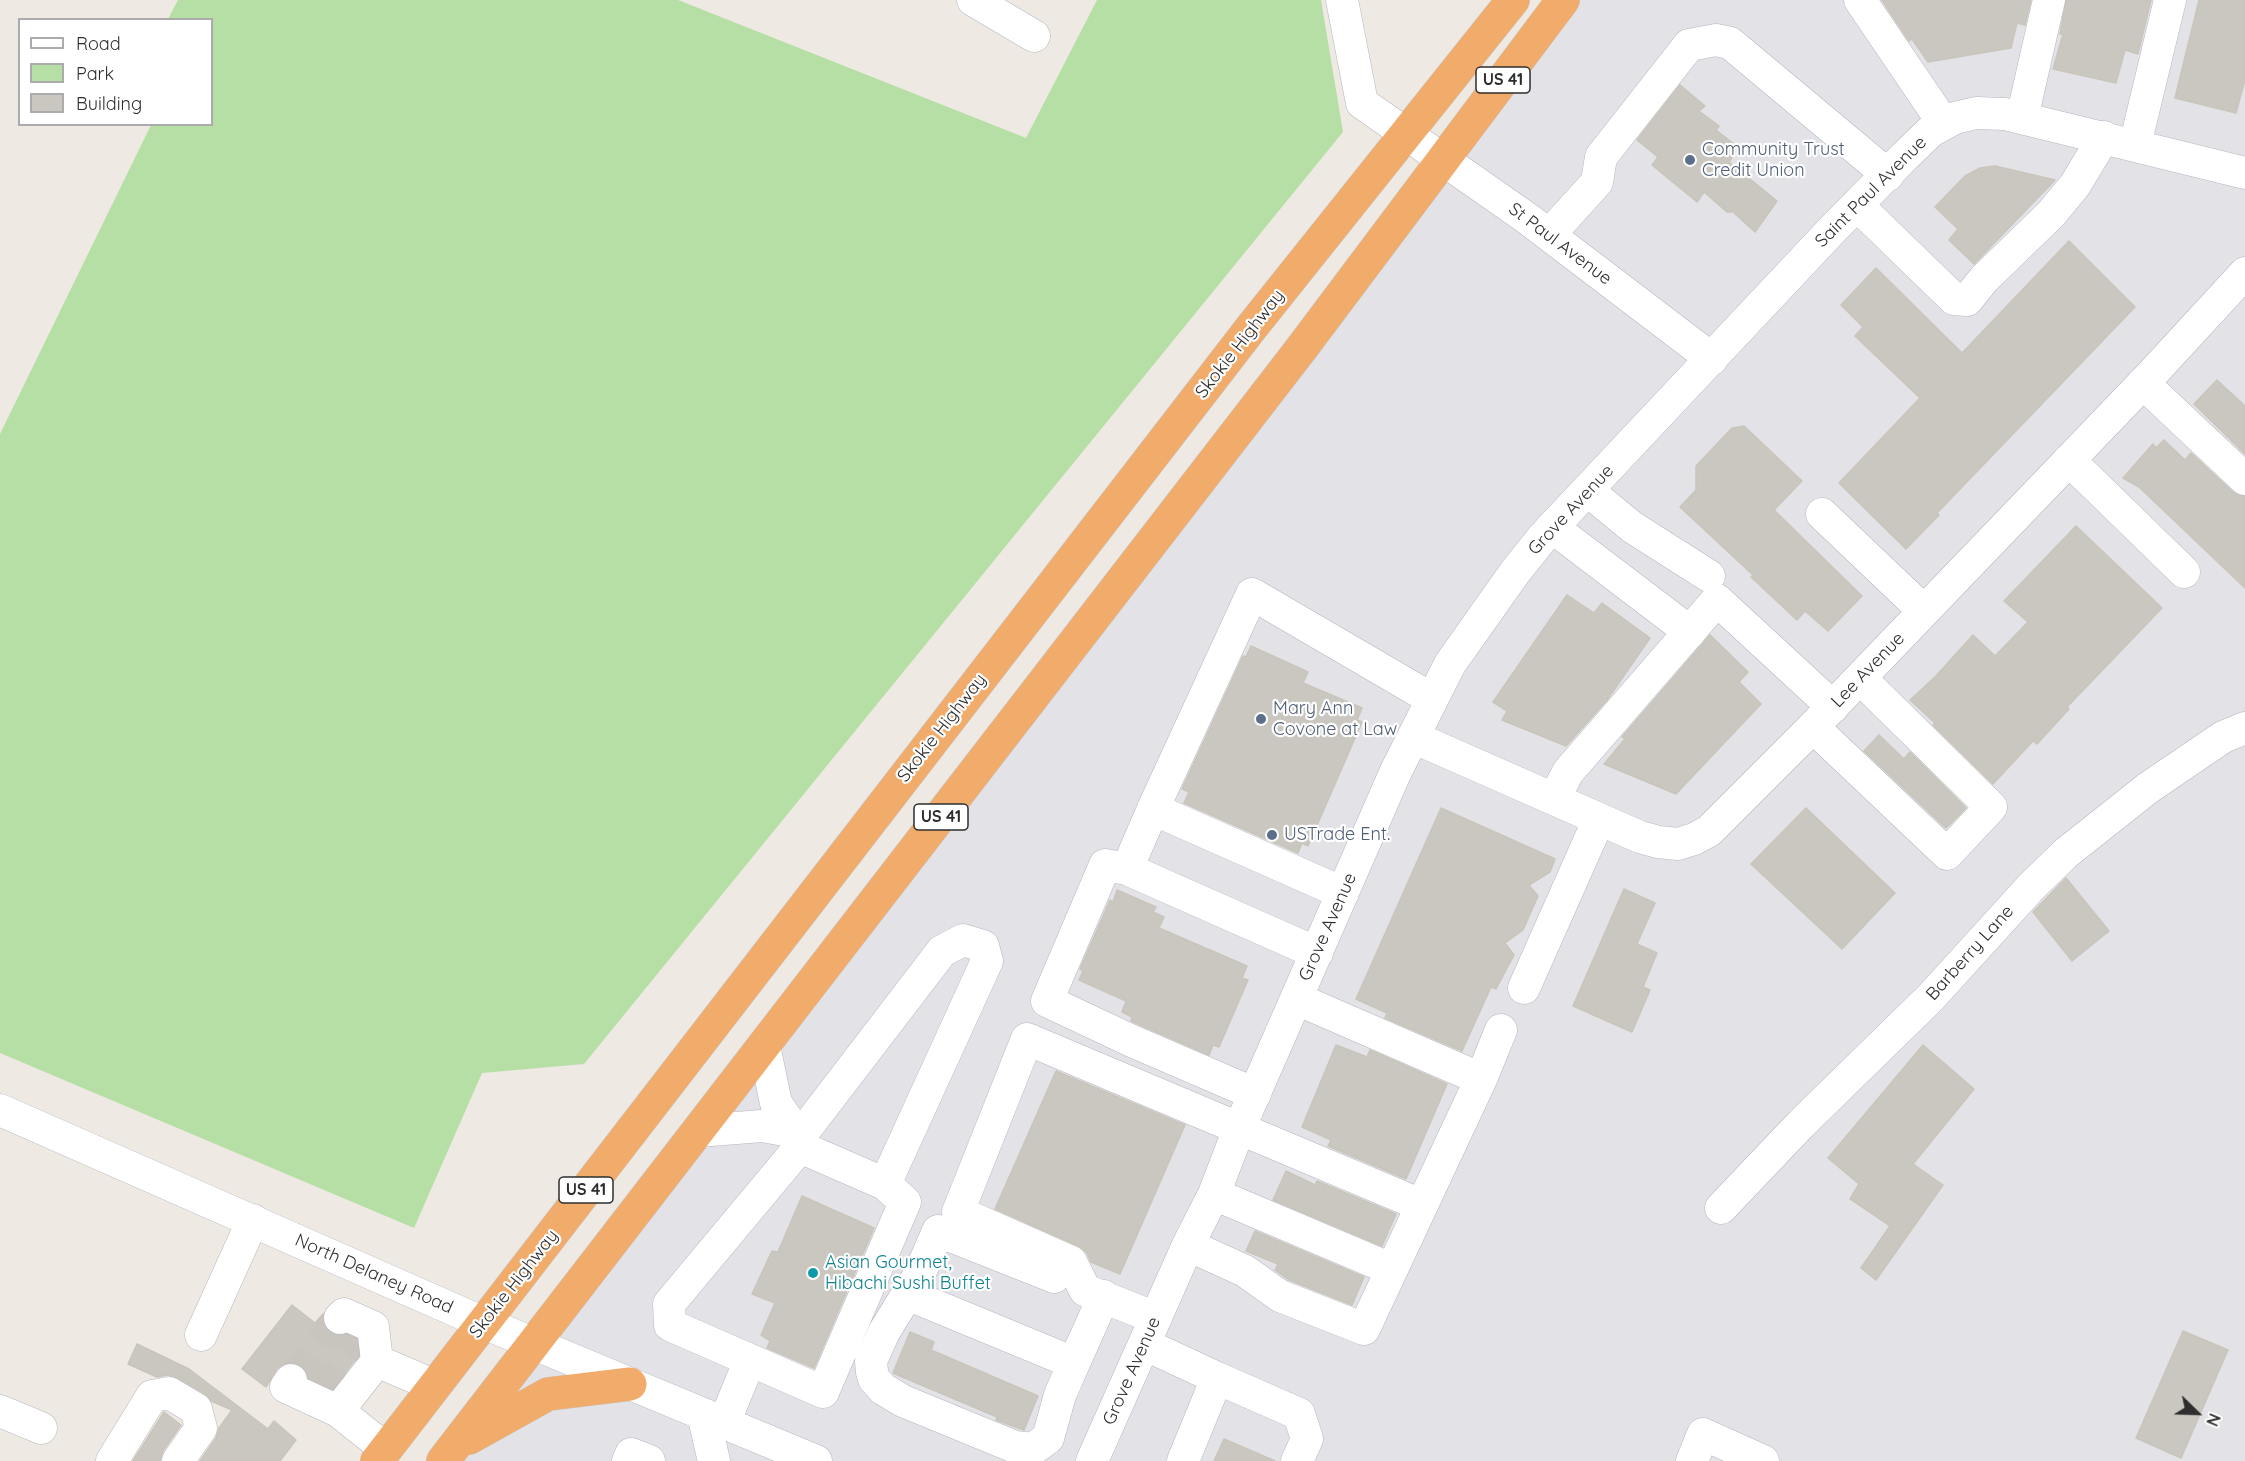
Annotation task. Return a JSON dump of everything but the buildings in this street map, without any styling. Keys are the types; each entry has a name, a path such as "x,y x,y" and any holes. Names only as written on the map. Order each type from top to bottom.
{"highway":[{"name":"Skokie Highway","path":"382,1455 1237,347 1513,0"},
{"name":"US 41","path":"449,1454 1301,349 1563,0"},
{"path":"449,1454 548,1394 630,1384"}],"street":[{"path":"973,0 1034,36"},
{"name":"St Paul Avenue","path":"1342,0 1362,103 1549,235 1712,360"},
{"path":"1860,0 1944,124"},
{"path":"2022,118 2049,0"},
{"path":"2135,145 2170,0"},
{"path":"1549,235 1597,182 1601,157 1689,45 1707,41 1716,40 1730,44 1888,175"},
{"name":"Saint Paul Avenue","path":"1712,360 1857,205 1931,131 1955,118 1976,113 2005,114 2245,173"},
{"path":"1857,205 1954,299 1967,300 1984,279 2051,214 2075,185 2104,137"},
{"name":"Lee Avenue","path":"1413,737 1640,837 1678,844 1709,831 1823,717 2143,383 2245,273"},
{"name":"Grove Avenue","path":"1092,1461 1188,1245 1214,1194 1239,1129 1413,737 1450,664 1515,572 1552,527 1712,360"},
{"path":"2143,383 2245,479"},
{"path":"2069,460 2184,572"},
{"path":"1587,490 1632,527 1710,576"},
{"path":"1822,514 1924,611"},
{"path":"1552,527 1690,632"},
{"path":"1127,869 1252,594 1432,699"},
{"path":"1554,799 1568,772 1717,600 1947,854 1991,807 1860,678"},
{"name":"Barberry Lane","path":"1721,1208 1802,1124 1931,997 2031,887 2066,853 2148,788 2223,737 2245,728"},
{"path":"1153,809 1343,893"},
{"path":"1524,988 1599,819"},
{"path":"1255,1094 1132,1041 1047,1001 1105,865 1127,869 1317,953"},
{"path":"699,1131 762,1125 798,1140 885,1185 904,1202 823,1392 670,1325 669,1304 798,1140 942,951 963,940 983,946 987,961 885,1185"},
{"path":"1297,999 1481,1079"},
{"path":"1188,1245 1245,1270 1280,1296 1364,1329 1481,1079 1501,1030"},
{"path":"1095,1293 1071,1262 958,1212 1027,1039 1421,1205"},
{"path":"764,1046 776,1103 798,1140"},
{"name":"North Delaney Road","path":"0,1110 484,1323 714,1418 794,1458"},
{"path":"1214,1194 1391,1269"},
{"path":"201,1335 253,1221"},
{"path":"1095,1293 1074,1363 1060,1395 1048,1438 1033,1449 1015,1447 903,1401 883,1389 874,1379 871,1361 884,1332 920,1275 938,1231 1095,1293 1217,1378 1299,1414 1307,1439 1297,1461"},
{"path":"324,1402 373,1340 393,1283"},
{"path":"907,1294 1074,1363"},
{"path":"340,1318 344,1314 373,1340 435,1386"},
{"path":"714,1461 714,1418 750,1360"},
{"path":"1183,1461 1217,1378"},
{"path":"291,1380 286,1387 324,1402 382,1455"},
{"path":"112,1461 152,1396 169,1394 196,1409 201,1428 178,1461"},
{"path":"0,1411 41,1428"},
{"path":"1692,1461 1703,1434 1763,1461"},
{"path":"628,1461 631,1454 649,1461"}],"shaded area":[{"path":"1573,0 2245,0 2245,1461 443,1461"}],"green space":[{"path":"178,0 678,0 1026,138 1097,0 1321,0 1343,132 584,1064 482,1073 414,1228 0,1053 0,434 151,126 213,126 213,18 169,18"}],"tunnel":[{"path":"291,1380 340,1318"},
{"path":"320,1394 369,1332"}],"place":[{"name":"Community Trust Credit Union","path":"1690,160"},
{"name":"Mary Ann Covone at Law","path":"1261,719"},
{"name":"USTrade Ent.","path":"1272,835"},
{"name":"Asian Gourmet, Hibachi Sushi Buffet","path":"813,1273"}]}
